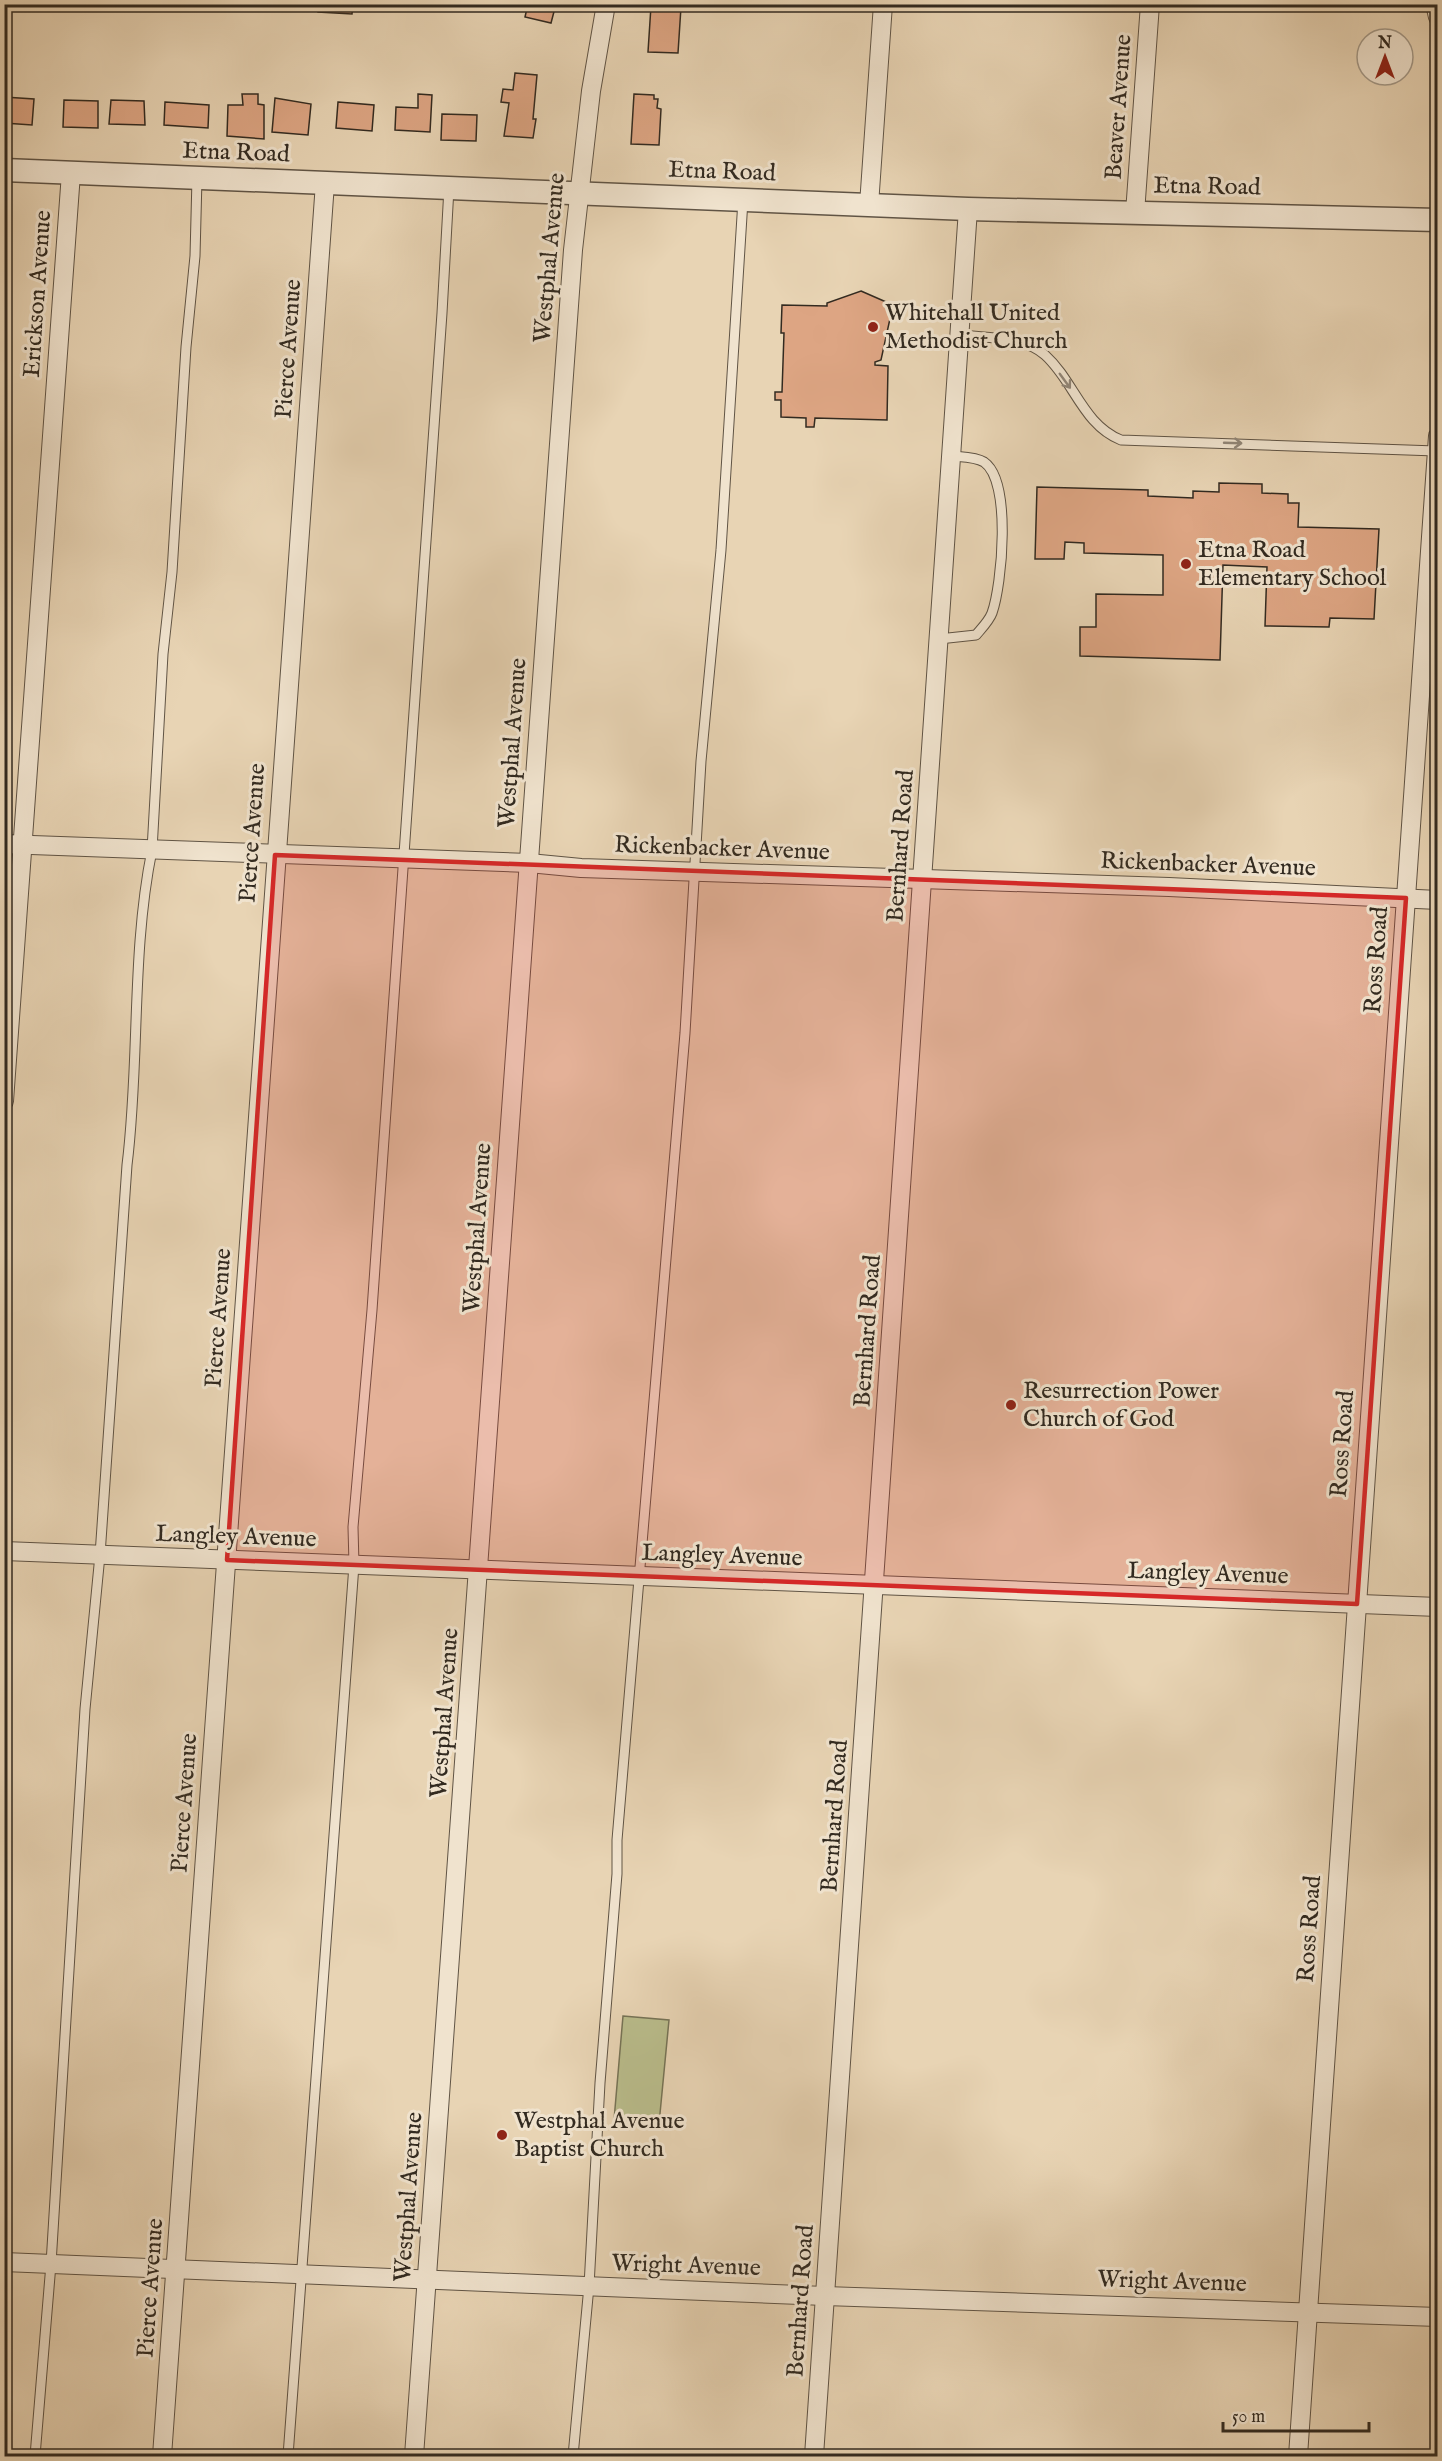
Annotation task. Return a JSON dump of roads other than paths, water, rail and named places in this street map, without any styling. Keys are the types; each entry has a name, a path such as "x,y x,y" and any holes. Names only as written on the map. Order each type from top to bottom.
{"street":[{"name":"Westphal Avenue","path":"414,2457 579,194 591,91 606,4"},
{"path":"870,205 883,4"},
{"name":"Beaver Avenue","path":"1135,213 1150,4"},
{"path":"1435,4 1437,17"},
{"name":"Etna Road","path":"4,170 968,209 1437,220"},
{"name":"Erickson Avenue","path":"4,1101 71,173"},
{"name":"Pierce Avenue","path":"162,2457 275,855 325,183"},
{"name":"Bernhard Road","path":"814,2457 924,880 968,209"},
{"name":"Ross Road","path":"1298,2457 1437,444"},
{"name":"Rickenbacker Avenue","path":"4,844 529,863 580,868 1169,886 1437,900"},
{"name":"Langley Avenue","path":"4,1551 1437,1607"},
{"name":"Wright Avenue","path":"4,2262 825,2296 1308,2310 1437,2317"}],"lane":[{"path":"35,2457 51,2264 85,1709 100,1556 126,1176 134,1110 142,930 146,879 152,850 163,654 172,572 186,347 195,256 197,178"},
{"path":"288,2457 354,1565 353,1527 372,1310 449,188"},
{"path":"573,2457 589,2286 600,2083 616,1893 617,1840 641,1577 685,1033 701,761 721,550 743,200"},
{"path":"961,334 1019,341 1045,354 1095,423 1107,434 1121,440 1437,444"},
{"path":"939,639 976,635 991,616 998,592 1000,565 999,486 991,470 983,461 952,456"}],"place":[{"name":"Whitehall United Methodist Church","path":"873,327"},
{"name":"Etna Road Elementary School","path":"1186,564"},
{"name":"Resurrection Power Church of God","path":"1011,1405"},
{"name":"Westphal Avenue Baptist Church","path":"502,2135"}]}
